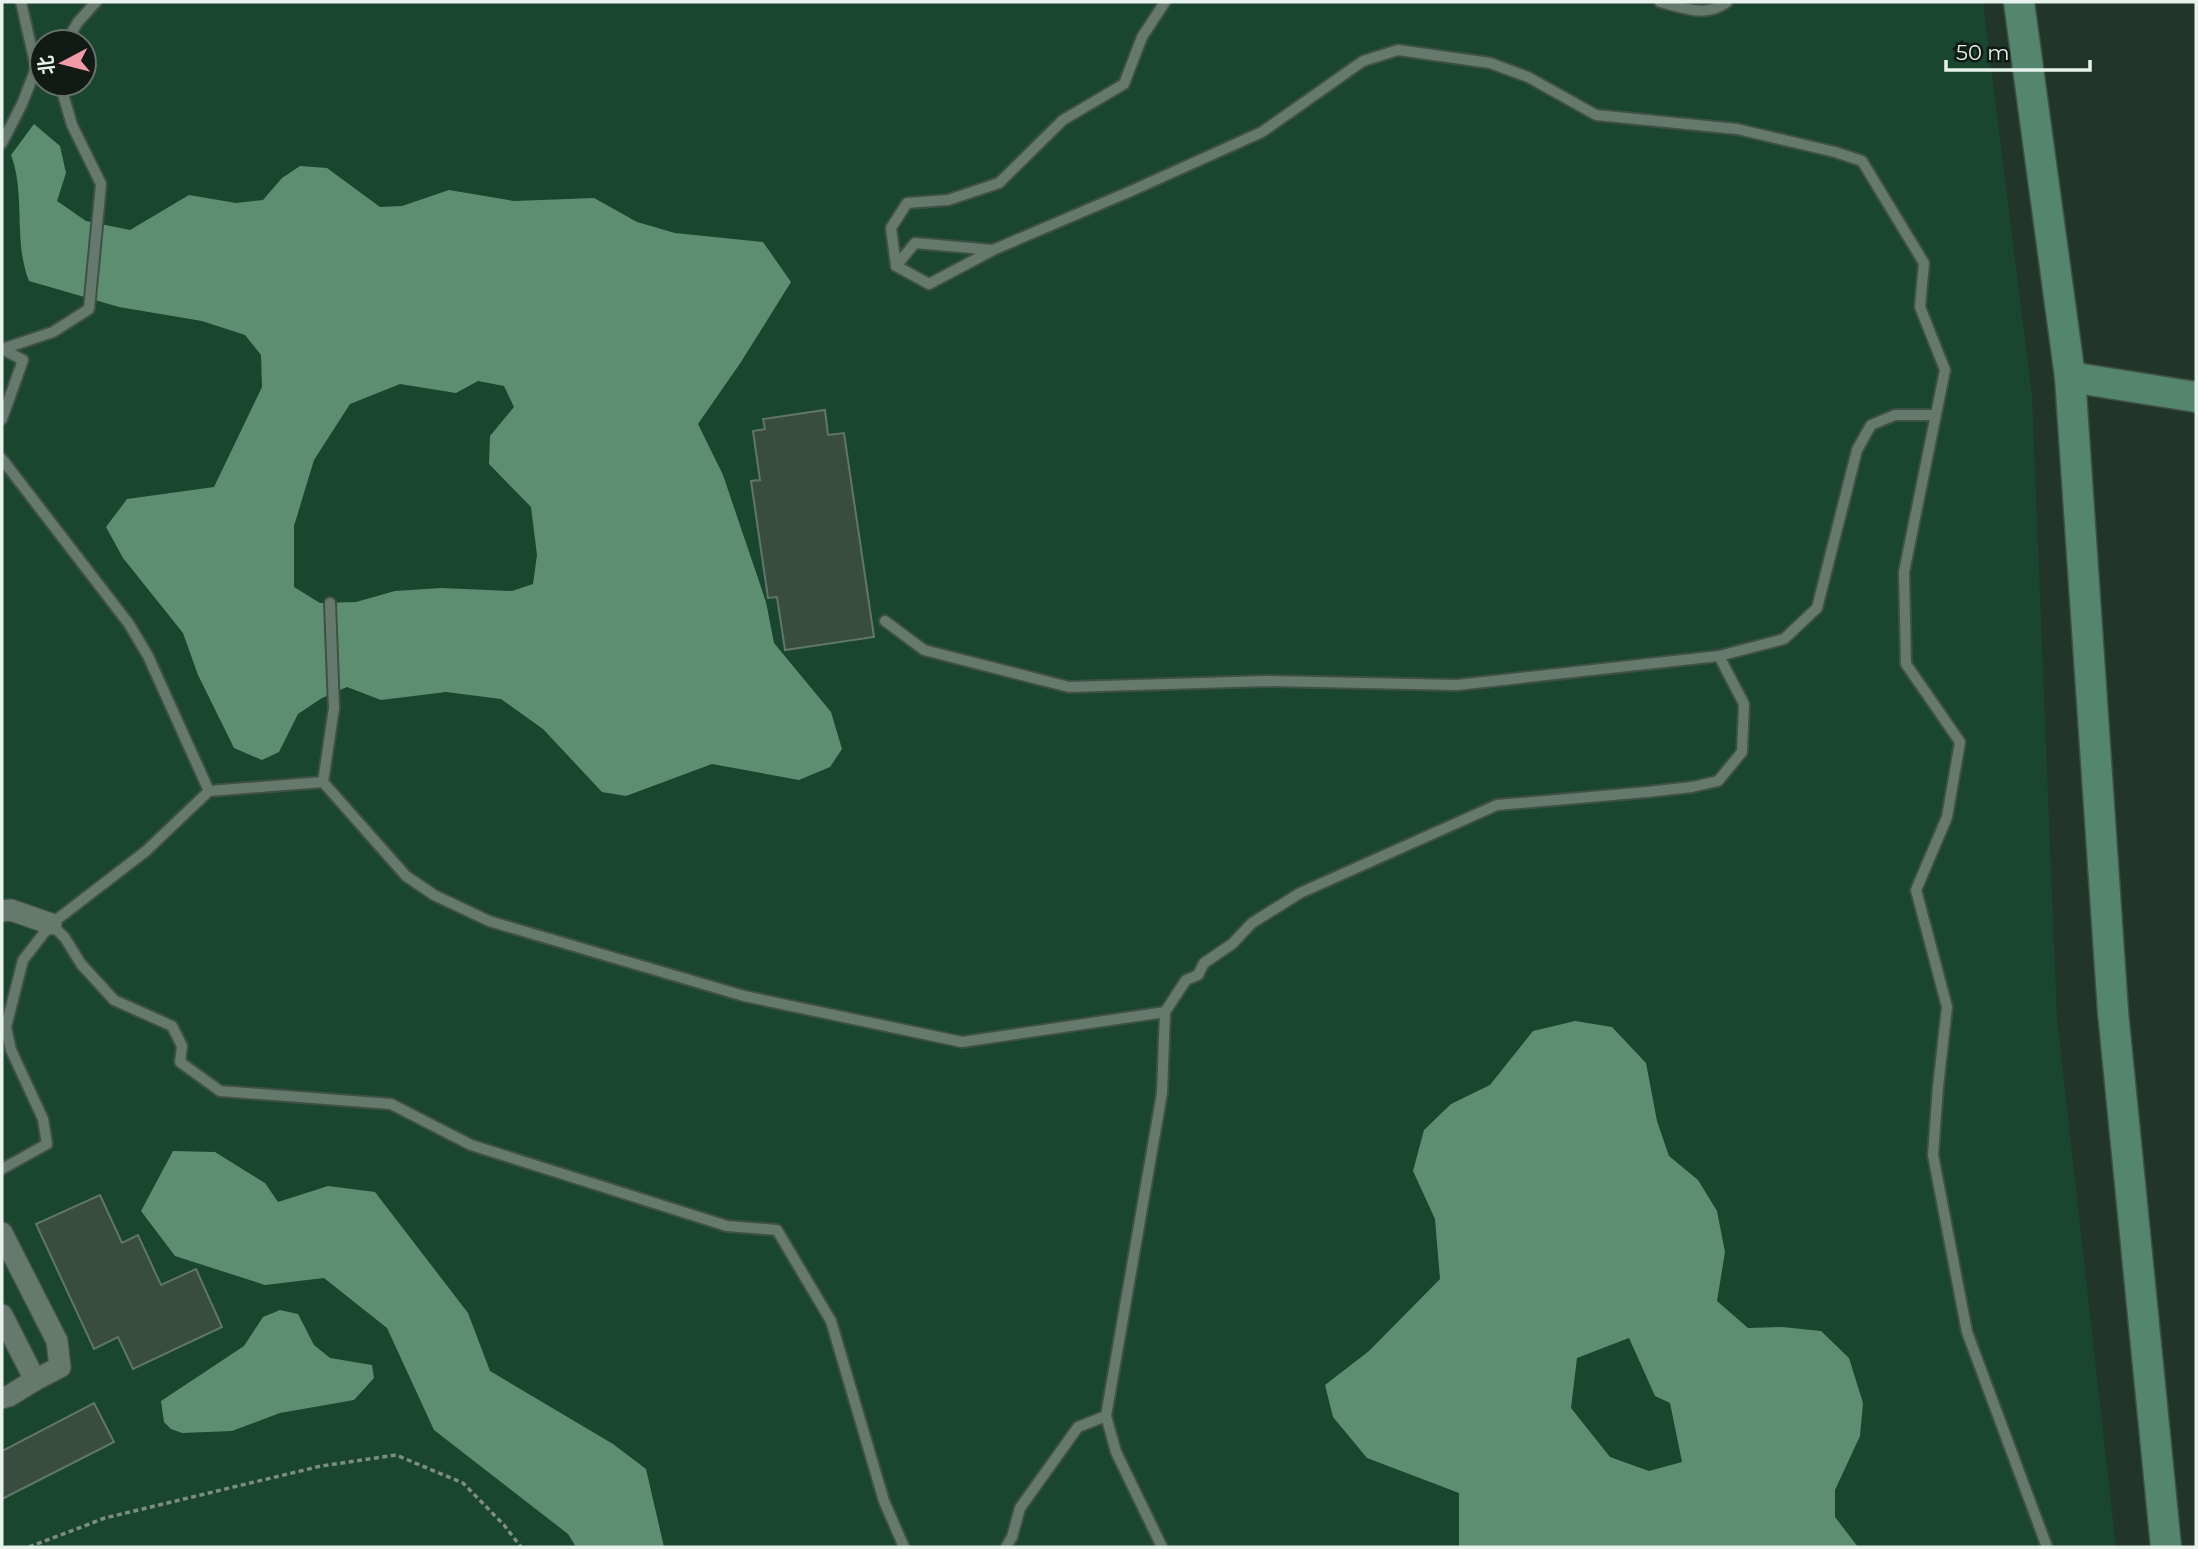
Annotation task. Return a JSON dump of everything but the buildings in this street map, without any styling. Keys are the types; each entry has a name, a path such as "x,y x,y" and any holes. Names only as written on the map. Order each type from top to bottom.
{"street":[{"path":"2019,2 2070,377 2113,1012 2166,1547"},
{"path":"2070,377 2196,397"},
{"path":"2,911 11,911 51,924"},
{"path":"2,1233 57,1341 60,1367 2,1398"},
{"path":"2,1315 35,1380"}],"lane":[{"path":"20,2 28,29"},
{"path":"74,28 96,2"},
{"path":"896,267 891,228 906,203 948,200 999,183 1063,120 1124,84 1142,37 1165,2"},
{"path":"1660,2 1689,9 1715,11 1727,2"},
{"path":"896,267 929,284 993,250 1262,132 1363,61 1398,50 1490,63 1528,77 1596,115 1737,129 1862,161 1924,263 1920,307 1945,370 1904,572 1906,664 1960,743 1947,817 1916,890 1947,1007 1933,1155 1967,1332 2047,1547"},
{"path":"2,143 28,91"},
{"path":"2,349 53,332 89,309 101,184 72,125 64,98"},
{"path":"896,267 915,243 993,250"},
{"path":"2,349 23,360 2,418"},
{"path":"885,621 924,650 1069,687 1266,681 1457,685 1719,656 1784,639 1817,608 1857,450 1871,425 1895,415 1936,415"},
{"path":"2,459 129,624 148,656 209,791"},
{"path":"330,603 334,708 323,782 406,876 435,895 489,920 744,996 962,1042 1165,1012"},
{"path":"1162,1547 1116,1452 1106,1416 1162,1093 1165,1012 1186,980 1198,975 1204,963 1232,944 1252,923 1300,893 1497,805 1647,792 1718,781 1742,752 1744,705 1719,656"},
{"path":"2,1169 47,1144 43,1119 10,1050 6,1027 23,960 51,924 146,851 209,791 323,782"},
{"path":"51,924 65,938 81,964 114,1000 172,1026 182,1046 180,1062 220,1091 391,1104 471,1145 727,1226 777,1230 831,1321 884,1501 904,1547"},
{"path":"1006,1547 1012,1537 1020,1508 1078,1427 1106,1416"}],"path":[{"path":"29,1547 105,1518 321,1466 396,1455 463,1483 504,1525 521,1547"}],"shaded area":[{"path":"2,2 1983,2 2032,396 2057,1019 2116,1547 2,1547"},
{"path":"34,124 60,146 66,173 57,201 86,221 130,230 189,195 236,203 263,200 282,178 300,166 327,168 380,207 402,206 449,190 514,201 594,198 637,222 675,233 763,242 791,282 698,424 723,475 766,602 774,643 831,712 842,749 830,767 799,780 712,764 626,796 602,792 543,729 501,699 446,692 381,700 347,687 322,698 298,714 279,752 262,760 234,748 198,675 183,633 123,558 106,527 127,499 214,487 262,387 261,355 245,335 202,321 119,307 29,281 24,266 18,186 11,155","holes":["478,381 504,386 514,407 490,436 489,464 531,507 537,555 533,584 512,591 441,588 395,591 356,602 320,603 294,587 294,526 314,460 350,404 400,384 456,393"]},
{"path":"1575,1021 1612,1027 1646,1063 1657,1121 1669,1156 1698,1180 1717,1211 1725,1252 1717,1301 1748,1328 1782,1327 1821,1331 1849,1358 1863,1403 1860,1436 1835,1490 1835,1517 1858,1547 1459,1547 1459,1493 1367,1458 1333,1417 1325,1385 1369,1351 1440,1279 1435,1219 1413,1171 1424,1130 1451,1104 1490,1085 1533,1031","holes":["1629,1338 1655,1396 1670,1403 1682,1462 1649,1471 1610,1457 1571,1408 1577,1358"]},
{"path":"173,1151 215,1152 265,1183 278,1202 328,1186 375,1192 468,1313 490,1371 613,1444 646,1469 664,1547 576,1547 568,1534 434,1430 387,1328 324,1278 265,1285 175,1256 141,1211"},
{"path":"280,1310 298,1314 314,1345 330,1358 372,1365 374,1378 354,1400 280,1413 232,1431 182,1433 171,1429 164,1422 161,1401 244,1346 263,1317"}]}
